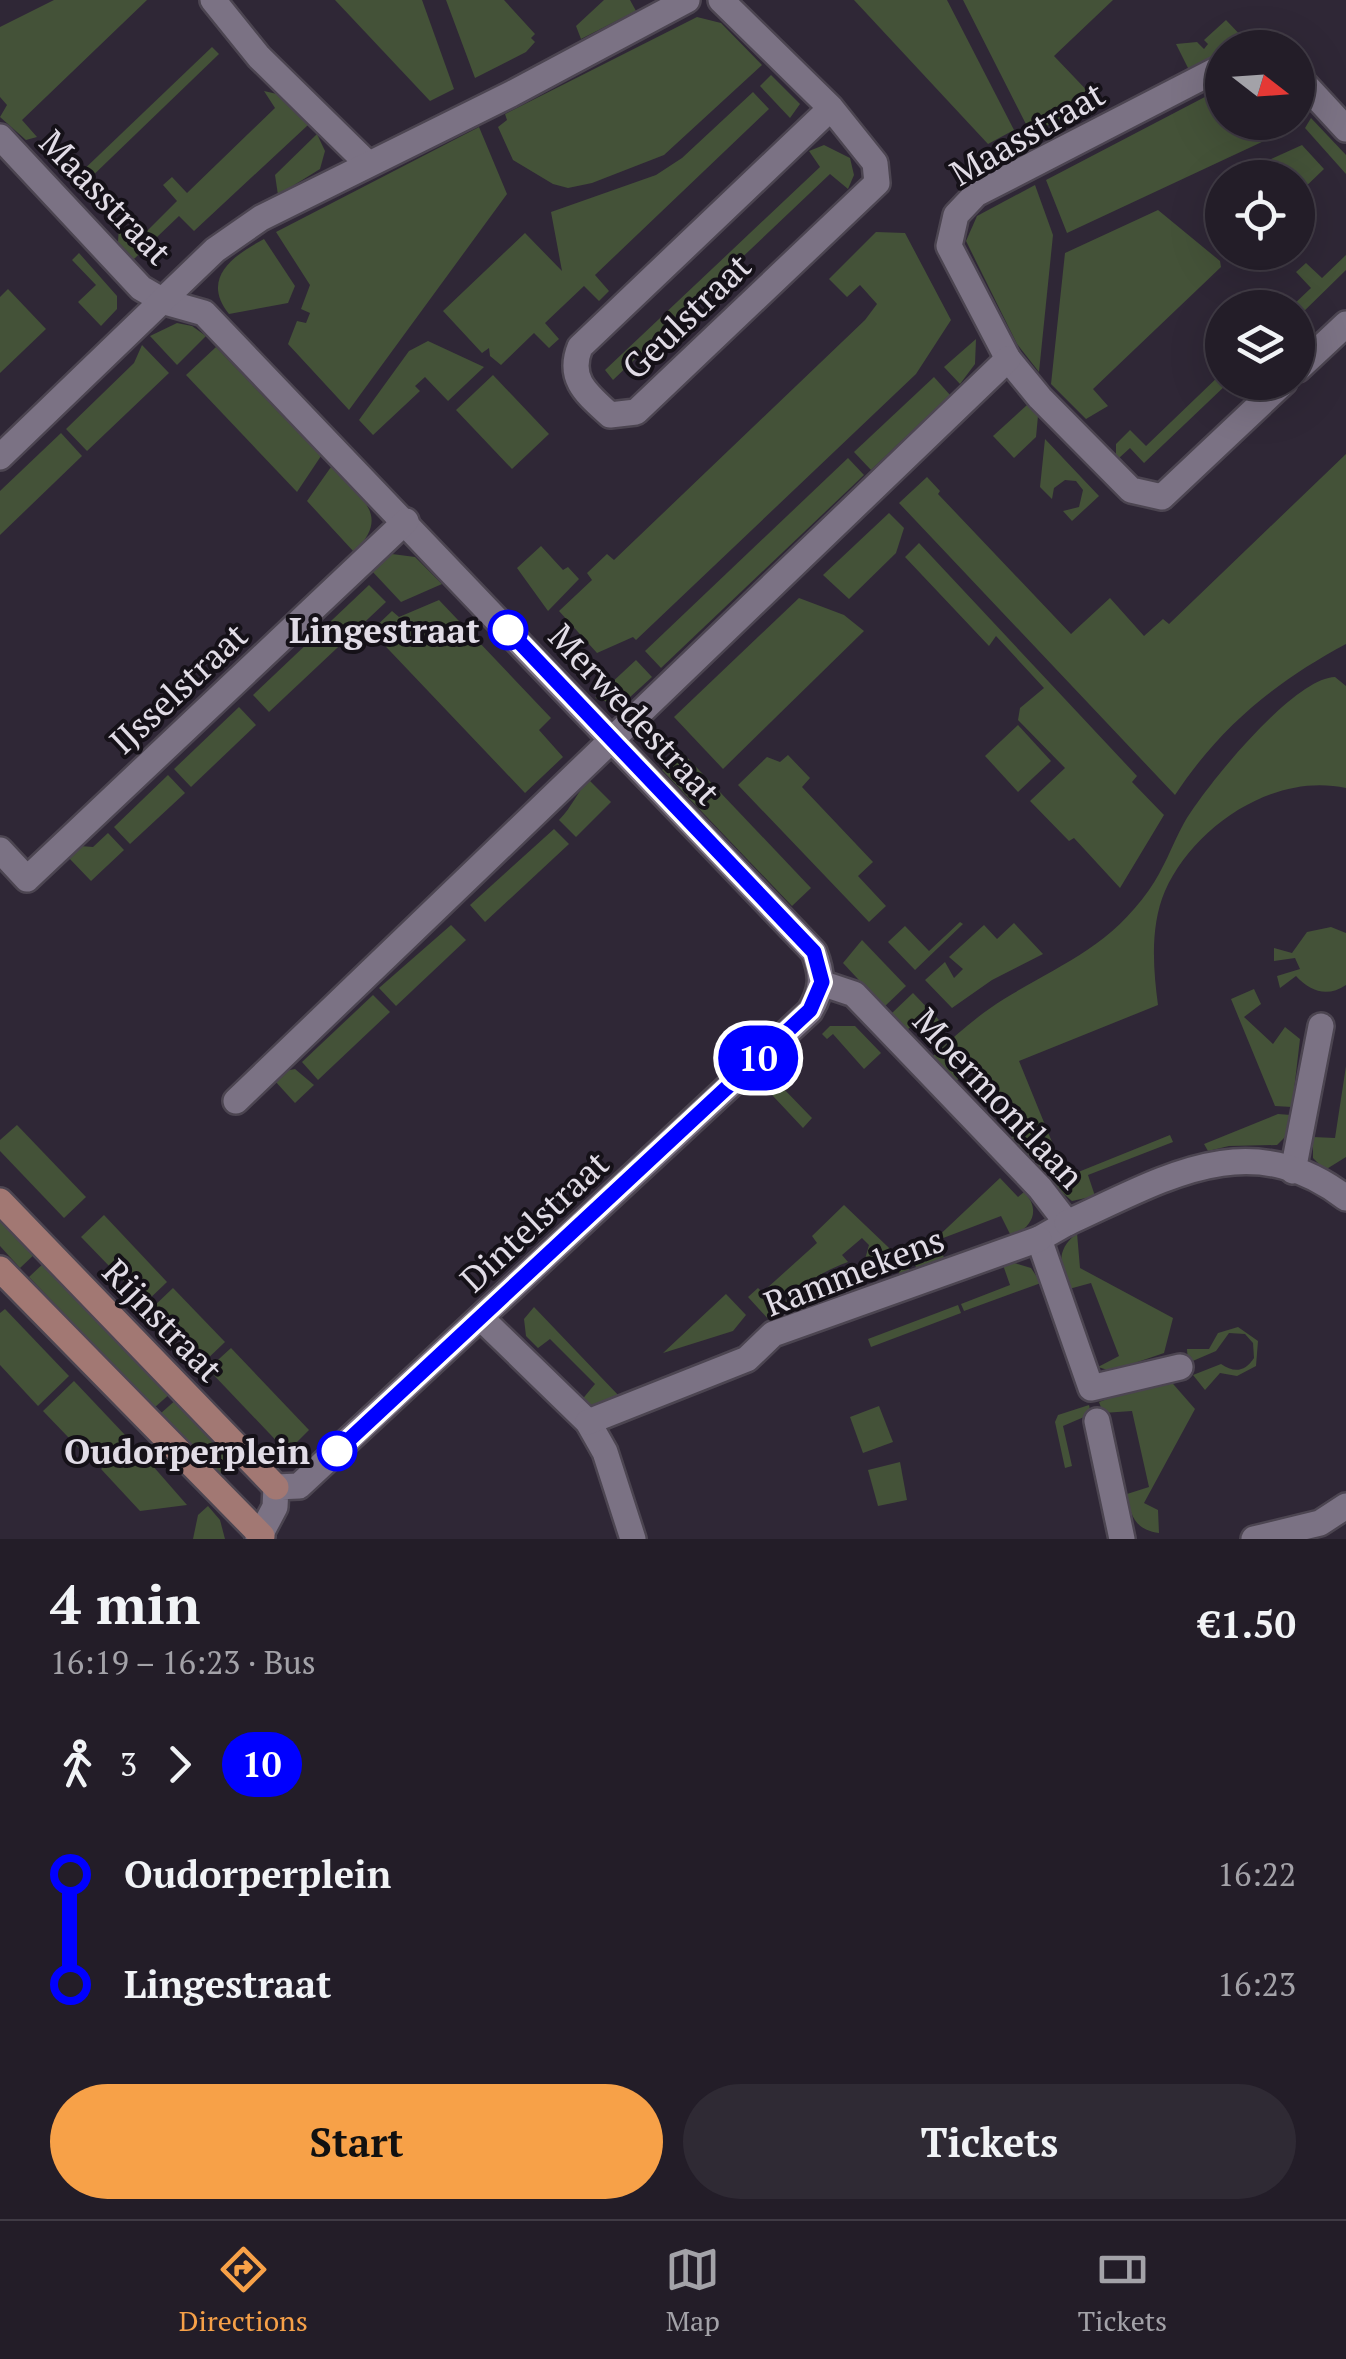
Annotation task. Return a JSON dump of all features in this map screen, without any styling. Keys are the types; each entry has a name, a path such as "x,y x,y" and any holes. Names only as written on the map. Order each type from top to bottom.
{"street":[{"path":"213,0 259,57 368,164"},
{"name":"Maasstraat","path":"0,457 215,250 261,218 687,0"},
{"path":"721,0 832,108"},
{"name":"Maasstraat","path":"1205,76 1035,161 964,203 949,246 1008,359 1088,449 1131,490 1144,497 1162,497 1265,400"},
{"path":"1315,95 1346,128"},
{"name":"Geulstraat","path":"832,108 875,163 877,183 636,412 610,415 575,376 573,363 580,347 832,108"},
{"name":"Maasstraat","path":"0,138 141,288 165,302"},
{"name":"Merwedestraat","path":"165,302 204,313 406,521 610,741 814,952 822,982"},
{"path":"1315,354 1346,324"},
{"path":"236,1101 1008,359"},
{"name":"IJsselstraat","path":"0,850 27,879 406,521"},
{"name":"Moermontlaan","path":"822,982 854,994 1040,1188 1067,1224 1039,1239 1092,1388 1180,1367"},
{"name":"Dintelstraat","path":"276,1487 299,1486 481,1318 810,1010 822,982"},
{"path":"1294,1170 1321,1026"},
{"path":"1067,1224 1196,1168 1226,1159 1294,1170 1346,1198"},
{"name":"Rijnstraat","path":"0,1201 276,1487"},
{"name":"Rammekens","path":"588,1422 747,1359 774,1334 1039,1239"},
{"path":"0,1269 260,1537 275,1507 276,1487"},
{"path":"481,1318 588,1422 605,1452 632,1539"},
{"path":"1097,1421 1122,1539"},
{"path":"1254,1539 1328,1531 1346,1506"}],"green space":[{"path":"54,0 147,0 22,120 37,137 26,140 0,117 7,105 0,97 0,27"},
{"path":"335,0 422,0 454,89 430,101"},
{"path":"446,0 504,0 535,34 531,38 535,42 526,52 475,78"},
{"path":"604,0 630,0 636,11 581,39 576,26"},
{"path":"854,0 947,0 1014,130 988,144"},
{"path":"963,0 1113,0 1054,56 1096,100 1031,134"},
{"path":"697,17 721,23 762,65 664,155 592,183 568,188 553,184 513,160 498,127 507,120 505,114"},
{"path":"1226,20 1236,30 1215,30"},
{"path":"1197,42 1204,49 1205,62 1189,70 1176,44"},
{"path":"212,47 219,54 83,185 76,177"},
{"path":"771,75 800,104 790,118 760,86"},
{"path":"264,91 277,94 308,125 194,231 179,216 134,259 118,242 119,226 137,241 177,201 163,185 172,177 187,193 275,108"},
{"path":"753,92 769,109 595,275 609,291 599,301 584,286 545,323 559,339 549,348 534,333 501,365 490,356 489,348 482,353 443,311 525,233 562,271 551,212 656,175 682,158"},
{"path":"1205,97 1205,140 1266,140 1223,160 1205,160 1205,169 1067,233 1046,180"},
{"path":"1315,122 1346,155 1346,174 1315,139"},
{"path":"479,127 507,194 349,410 288,344 297,321 306,323 310,313 301,309 310,285 276,232"},
{"path":"317,134 325,151 320,169 278,195 275,175"},
{"path":"824,145 850,158 854,175 848,189 830,174 613,380 605,370 820,167 809,151"},
{"path":"1302,145 1324,169 1315,178 1315,160 1269,160"},
{"path":"1035,185 1053,235 1039,372 1017,344 966,241 977,216"},
{"path":"1158,210 1205,249 1205,270 1218,270 1093,389 1108,406 1086,419 1051,384 1065,253"},
{"path":"876,232 905,233 951,320 916,374 636,640 633,637 597,653 559,611 592,580 587,573 607,554 614,560 865,320 877,304 860,285 847,297 829,279"},
{"path":"264,239 295,286 288,303 229,314 221,301 219,279 232,260"},
{"path":"79,253 117,296 117,309 101,326 78,302 96,285 72,260"},
{"path":"1346,255 1346,270 1315,300 1315,290 1309,290 1296,272 1313,270 1322,278"},
{"path":"8,289 46,329 0,373 0,297"},
{"path":"177,323 192,326 206,336 177,365 150,336"},
{"path":"976,339 975,364 960,384 944,367"},
{"path":"428,341 484,367 448,401 425,377 415,386 420,391 373,435 359,420 409,351"},
{"path":"142,345 169,373 87,451 66,429 134,363"},
{"path":"216,347 321,456 297,492 186,375"},
{"path":"493,375 549,434 512,469 456,410"},
{"path":"934,377 950,395 871,470 854,452"},
{"path":"1205,389 1205,400 1210,400 1144,463 1130,448 1119,458 1116,455 1116,444 1130,430 1146,446"},
{"path":"1027,405 1038,416 1036,437 1014,458 993,436"},
{"path":"61,433 82,456 0,535 0,491"},
{"path":"1045,439 1099,496 1072,521 1063,511 1079,507 1083,490 1076,481 1065,480 1054,488 1052,499 1040,487"},
{"path":"1346,454 1346,644 1296,674 1251,708 1211,748 1175,795 899,503 927,477 940,491 938,494 1071,634 1110,598 1144,636 1163,619 1169,624"},
{"path":"848,458 864,475 661,668 645,651"},
{"path":"331,467 361,497 371,516 371,527 354,552 307,501"},
{"path":"889,513 904,528 896,553 849,599 823,575"},
{"path":"919,543 1137,776 1132,782 1164,815 1120,888 1074,838 1069,841 1030,801 1065,768 1018,720 1020,708 1044,688 996,636 989,646 905,557"},
{"path":"541,546 563,570 568,567 579,579 548,611 517,568"},
{"path":"392,554 415,557 442,584 401,602 371,570"},
{"path":"369,585 386,602 269,712 253,695"},
{"path":"799,598 844,615 864,631 723,769 674,717"},
{"path":"439,600 551,718 539,730 563,757 525,793 371,631 392,611 399,617"},
{"path":"636,660 652,677 629,698 614,704 595,698"},
{"path":"1335,677 1346,686 1346,788 1291,788 1239,809 1216,826 1178,867 1160,904 1154,947 1158,1005 1019,1061 1063,1169 1054,1173 1045,1164 1039,1170 1010,1139 1025,1122 973,1067 956,1081 933,1056 994,1005 1082,953 1117,927 1149,890 1184,823 1230,761 1297,695 1317,682"},
{"path":"239,707 256,725 191,787 174,769"},
{"path":"1018,725 1051,761 1018,792 985,756"},
{"path":"681,751 811,888 792,906 662,770"},
{"path":"788,755 810,778 802,787 873,862 858,876 886,906 869,922 738,785 767,757 780,762"},
{"path":"168,775 185,793 130,844 114,827"},
{"path":"589,780 611,802 576,837 559,820"},
{"path":"554,829 569,844 485,922 470,905"},
{"path":"108,833 124,850 91,881 69,858 80,846 93,847"},
{"path":"960,922 963,924 915,970 888,942 905,926 929,951"},
{"path":"1014,923 1043,954 992,980 952,1008 925,980 945,962 954,978 963,969 949,957 984,925 997,939"},
{"path":"451,925 466,940 396,1006 379,988"},
{"path":"1331,927 1346,933 1346,985 1319,991 1296,976 1280,988 1277,976 1300,969 1295,958 1274,961 1274,948 1292,953 1307,932"},
{"path":"862,940 906,986 884,1007 843,963"},
{"path":"1254,989 1261,1004 1244,1017 1273,1044 1285,1027 1300,1039 1292,1107 1275,1106 1231,999"},
{"path":"913,993 939,1020 928,1031 917,1021 906,1031 891,1014"},
{"path":"373,995 390,1012 318,1080 302,1062"},
{"path":"830,1026 855,1026 881,1053 864,1069 833,1034 827,1039 822,1034"},
{"path":"784,1061 796,1068 780,1085 812,1118 803,1128 759,1081"},
{"path":"1346,1066 1346,1157 1325,1170 1313,1158 1313,1137 1335,1138"},
{"path":"295,1069 314,1085 295,1103 275,1081 285,1071"},
{"path":"1278,1114 1291,1115 1287,1135 1277,1145 1229,1146 1208,1151 1204,1144"},
{"path":"17,1125 86,1197 64,1218 0,1151 0,1140"},
{"path":"1170,1135 1173,1142 1088,1175 1095,1196 1072,1201 1051,1183"},
{"path":"1000,1178 1018,1197 1024,1192 1029,1198 1033,1211 1025,1228 1011,1236 1001,1216 938,1240 945,1261 918,1272 913,1260"},
{"path":"844,1205 908,1266 911,1275 901,1277 892,1257 850,1273 857,1293 852,1296 842,1271 864,1263 869,1245 862,1238 842,1255 848,1262 776,1300 766,1289 817,1243 812,1236"},
{"path":"0,1211 38,1251 20,1268 0,1246"},
{"path":"104,1215 167,1282 145,1303 81,1237"},
{"path":"1077,1233 1080,1268 1173,1318 1164,1353 1111,1371 1098,1367 1119,1356 1091,1283 1069,1289 1062,1252"},
{"path":"46,1261 172,1392 154,1408 29,1277"},
{"path":"1011,1262 1031,1268 1041,1283 964,1311 961,1304 1010,1285 1003,1265"},
{"path":"829,1276 839,1299 771,1322 748,1297 758,1288 776,1305 811,1290"},
{"path":"173,1288 225,1342 202,1364 151,1309"},
{"path":"726,1294 746,1315 733,1331 663,1353"},
{"path":"958,1305 961,1313 871,1347 868,1339"},
{"path":"534,1307 620,1397 591,1408 580,1402 595,1384 550,1339 538,1348 526,1336 524,1319"},
{"path":"5,1309 69,1376 38,1406 0,1365 0,1313"},
{"path":"1238,1327 1258,1341 1256,1366 1237,1376 1220,1373 1205,1390 1193,1375 1221,1364 1235,1370 1243,1368 1254,1358 1253,1343 1245,1334 1229,1333 1216,1351 1188,1363 1187,1349 1209,1349 1218,1333"},
{"path":"231,1348 309,1430 287,1452 208,1369"},
{"path":"1167,1377 1195,1409 1144,1503 1158,1510 1159,1533 1139,1525 1128,1502 1127,1494 1149,1487 1132,1411 1103,1413 1099,1402"},
{"path":"74,1381 126,1436 95,1465 43,1411"},
{"path":"178,1398 236,1459 219,1476 160,1414"},
{"path":"1089,1405 1091,1414 1063,1426 1072,1466 1065,1468 1055,1422 1058,1415"},
{"path":"879,1406 893,1442 863,1453 850,1417"},
{"path":"131,1441 187,1505 140,1511 101,1469"},
{"path":"900,1462 907,1500 878,1506 868,1470"},
{"path":"208,1506 220,1520 225,1539 193,1539 198,1515"}],"bus line":[{"name":"10","path":"337,1451 810,1010 822,982 814,952 508,630"}],"place":[{"name":"Lingestraat","path":"508,630"},
{"name":"Oudorperplein","path":"337,1451"}]}
